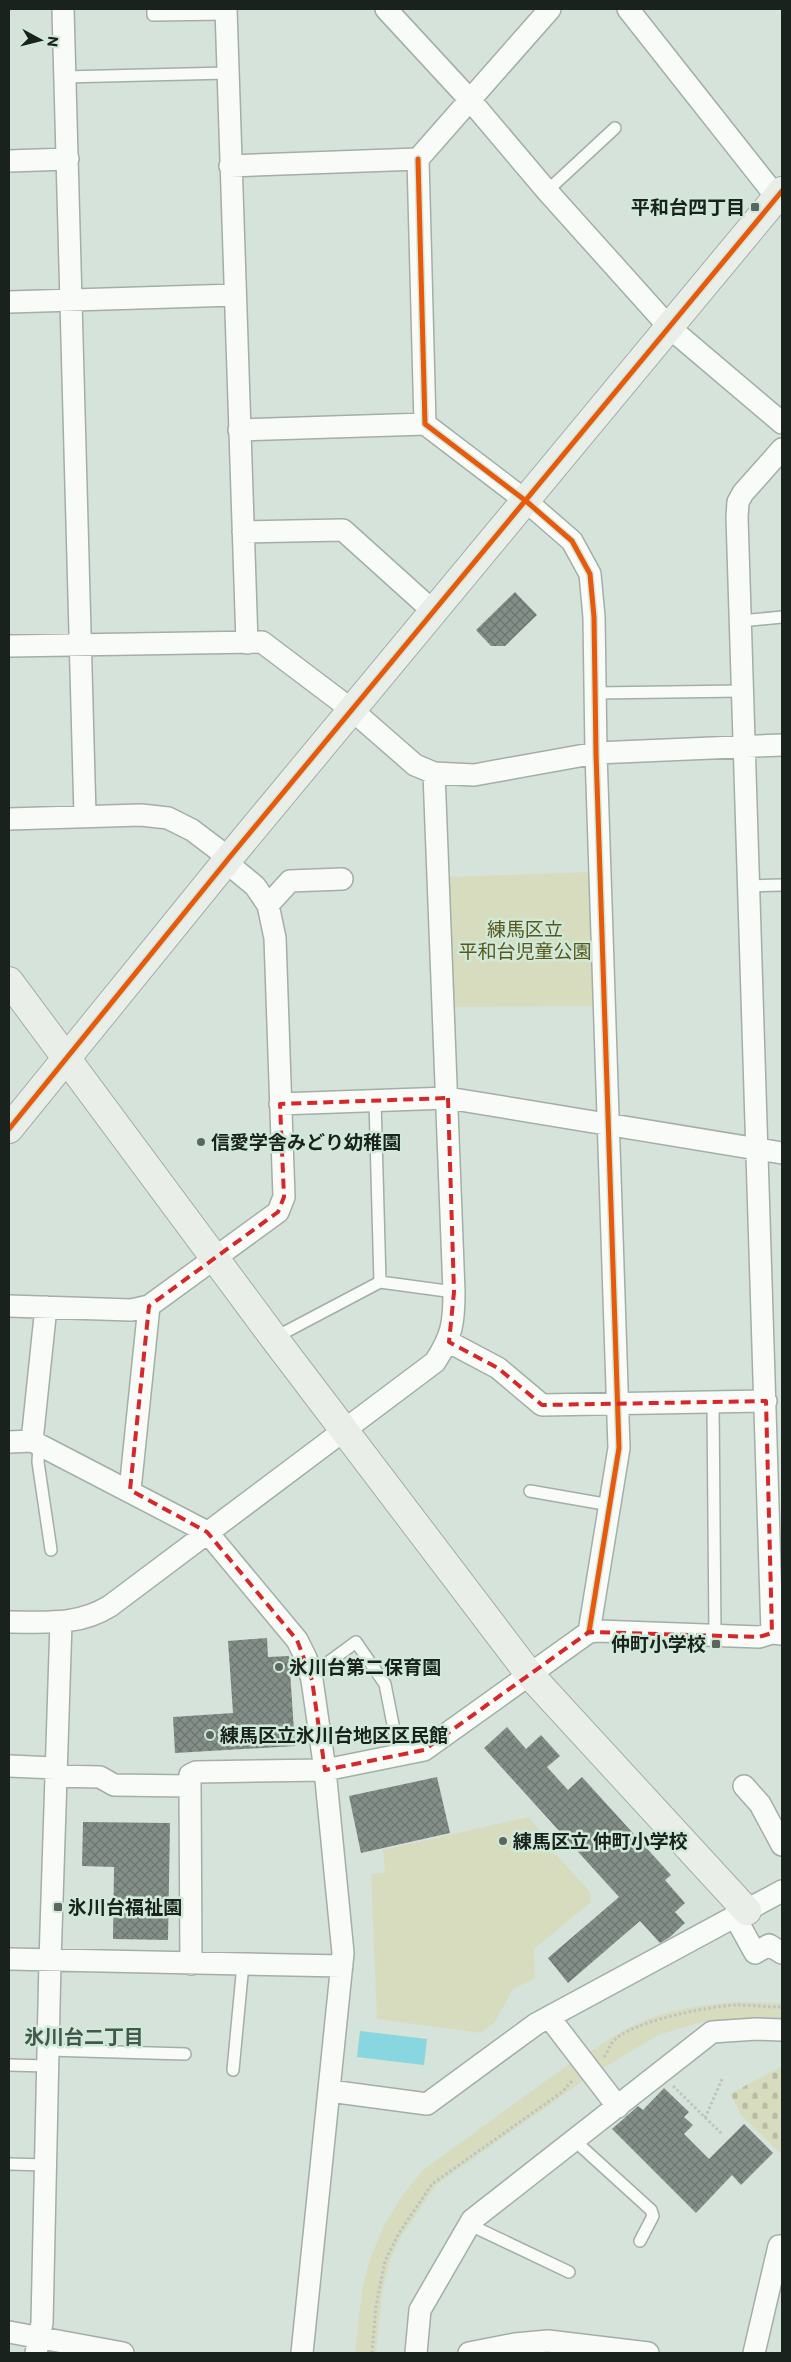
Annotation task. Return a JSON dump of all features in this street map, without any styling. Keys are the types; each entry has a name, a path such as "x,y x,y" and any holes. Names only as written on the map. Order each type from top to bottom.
{"street":[{"path":"64,9 64,78 68,158 70,299 85,816"},
{"path":"386,9 470,100 547,191 670,328 782,423"},
{"path":"425,424 418,160 550,9"},
{"path":"9,1129 228,860 526,500 781,198 628,9"},
{"path":"226,11 247,643"},
{"path":"9,161 68,158"},
{"path":"230,166 418,160"},
{"path":"9,302 235,295"},
{"path":"239,430 425,424 526,500 572,541 590,574 594,617 596,753 610,1124 619,1448 588,1632"},
{"path":"191,1964 190,1775 196,1772 325,1770 424,1750 438,1742 517,1682 530,1675 588,1632 759,1637 777,1633 775,1446 766,1401 746,747 742,691 738,502 743,493 782,449"},
{"path":"243,532 343,530 434,612"},
{"path":"9,646 262,642 352,710 415,765 434,774 474,775 596,753 782,745"},
{"path":"9,1622 61,1623 88,1617 104,1609 435,1362 448,1342 454,1312 454,1292 434,774"},
{"path":"9,819 141,815 168,818 192,830 228,860 254,886 268,905 275,938 284,1197 278,1212 215,1256 149,1306 131,1310 9,1306"},
{"path":"268,905 290,881 342,879"},
{"path":"9,981 215,1256 274,1338 530,1675 741,1914 755,1952 769,1945 782,1953"},
{"path":"280,1104 448,1098 782,1153"},
{"path":"130,1490 149,1306"},
{"path":"36,1442 46,1307"},
{"path":"448,1342 498,1368 542,1405 766,1401"},
{"path":"9,1442 36,1442 208,1532 297,1640 306,1658 311,1675 325,1770 337,1873 343,1953 302,2353"},
{"path":"38,2345 46,2165 55,1772 61,1623"},
{"path":"9,1766 100,1777 114,1784 190,1786"},
{"path":"744,1786 760,1804 782,1845"},
{"path":"330,2091 427,2104 536,2024 782,1891"},
{"path":"9,1959 342,1966"},
{"path":"548,2017 618,2107"},
{"path":"416,2353 420,2310 468,2224 712,2032 756,2029 782,2030"},
{"path":"754,2353 779,2246 782,2246"},
{"path":"9,2332 38,2345 123,2353"},
{"path":"469,2353 515,2344 548,2341 648,2353"}],"lane":[{"path":"153,9 153,15 226,11"},
{"path":"64,78 227,73"},
{"path":"547,191 615,128"},
{"path":"740,621 782,618"},
{"path":"596,693 742,691"},
{"path":"750,886 782,885"},
{"path":"375,1101 380,1282"},
{"path":"274,1338 380,1282 454,1292"},
{"path":"713,1402 715,1635"},
{"path":"36,1442 50,1550"},
{"path":"530,1491 610,1505"},
{"path":"311,1675 356,1642 385,1684 399,1755"},
{"path":"234,2070 243,1964"},
{"path":"9,2065 48,2058 185,2054"},
{"path":"575,2141 651,2210 653,2216 640,2242"},
{"path":"9,2164 46,2165"},
{"path":"468,2224 569,2272"}],"path":[{"path":"372,2353 376,2306 385,2261 400,2233 432,2184 562,2092 588,2068 606,2055 612,2043 628,2031 655,2020 708,2008 735,2005 782,2008"},
{"path":"660,2074 722,2134"},
{"path":"705,2118 722,2077"}],"highlighted area":[{"path":"448,1098 454,1292 449,1342 498,1368 542,1405 766,1401 772,1633 759,1637 589,1632 424,1750 325,1770 312,1680 297,1640 207,1532 130,1490 149,1306 278,1212 284,1197 280,1104"}],"green space":[{"name":"練馬区立 平和台児童公園","path":"591,872 592,1006 454,1007 449,877"},
{"path":"528,1817 543,1833 540,1837 590,1892 591,1902 534,1949 535,1978 513,1989 495,2022 481,2033 377,2019 371,1874 385,1873 383,1850"},
{"path":"736,2002 782,2003 782,2021 742,2019 705,2021 658,2035 600,2070 588,2053 623,2031 653,2017 694,2007"},
{"path":"573,2061 586,2079 437,2184 400,2238 390,2260 382,2293 376,2353 355,2353 362,2290 369,2262 383,2227 402,2196 423,2170"},
{"path":"782,2066 782,2155 741,2115 730,2094"}],"water":[{"path":"360,2031 427,2039 424,2065 357,2057"}],"building":[{"path":"515,592 537,615 505,646 491,646 476,630"},
{"path":"267,1638 268,1657 289,1656 295,1746 175,1753 173,1717 233,1713 228,1641"},
{"path":"507,1727 526,1749 541,1735 560,1756 547,1767 568,1790 582,1777 671,1875 665,1880 685,1903 675,1912 685,1923 670,1937 660,1943 640,1921 568,1983 548,1958 619,1897 484,1748"},
{"path":"437,1777 450,1833 361,1853 349,1796"},
{"path":"83,1822 170,1823 168,1940 113,1939 114,1867 82,1866"},
{"path":"664,2088 689,2112 684,2117 693,2125 684,2134 709,2159 744,2124 773,2153 741,2185 732,2175 696,2213 612,2129 638,2106 643,2110"}],"cycle path":[{"path":"418,159 425,424 526,501 572,541 590,574 594,617 596,753 619,1448 589,1632"},
{"path":"9,1129 229,858 782,191"}],"place":[{"name":"平和台四丁目","path":"755,207"},
{"name":"信愛学舎みどり幼稚園","path":"201,1142"},
{"name":"仲町小学校","path":"716,1644"},
{"name":"氷川台第二保育園","path":"279,1667"},
{"name":"練馬区立氷川台地区区民館","path":"210,1735"},
{"name":"練馬区立 仲町小学校","path":"503,1841"},
{"name":"氷川台福祉園","path":"58,1907"}],"district":[{"name":"氷川台二丁目","path":"84,2037"}]}
